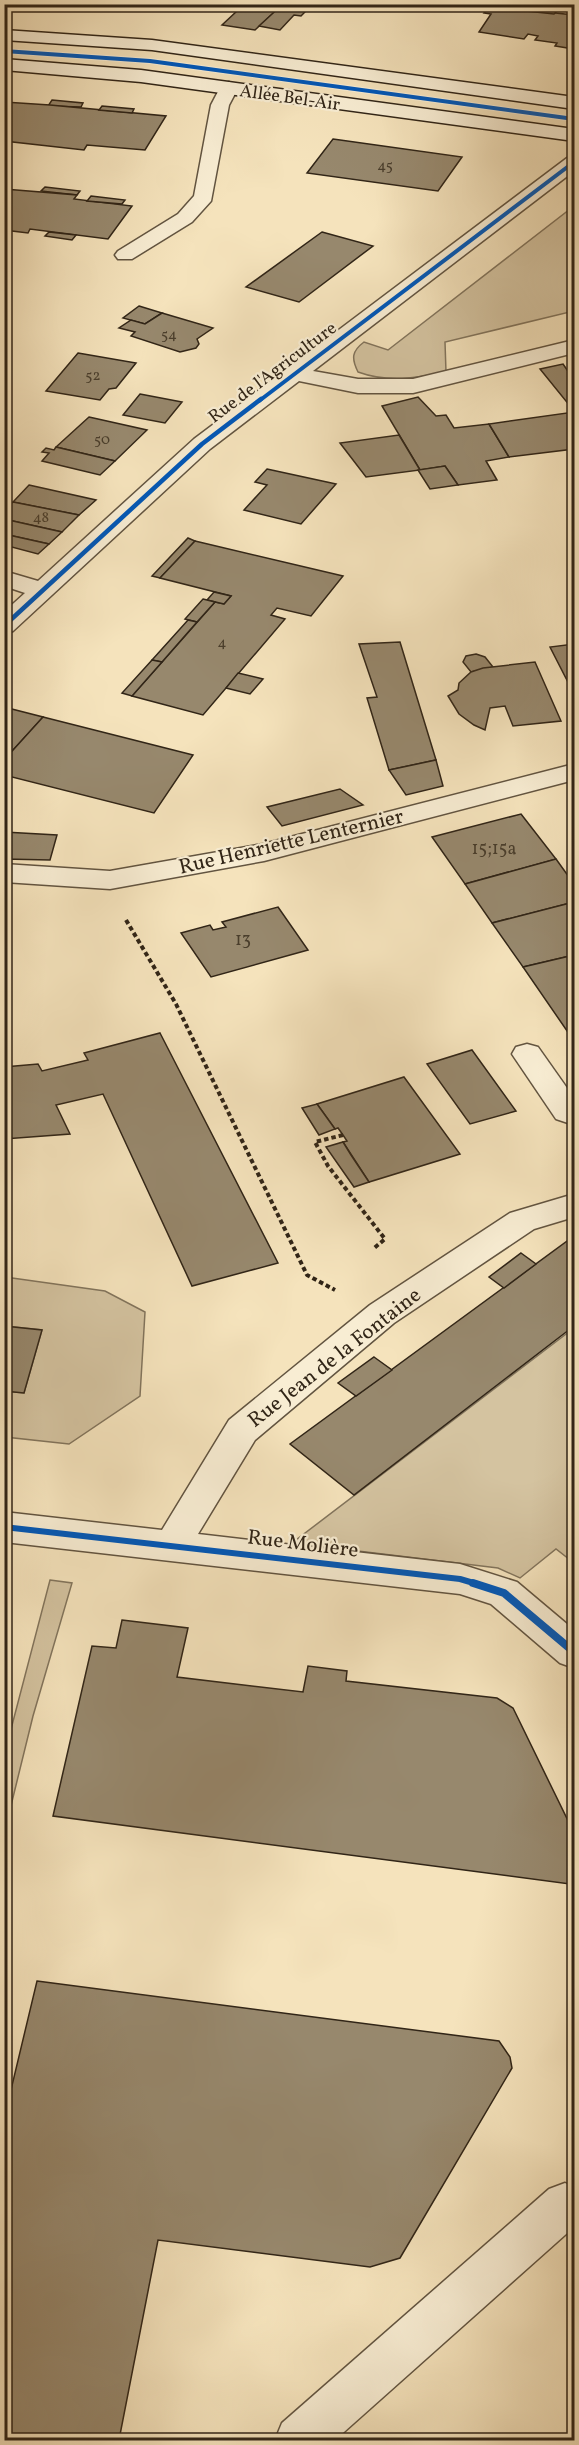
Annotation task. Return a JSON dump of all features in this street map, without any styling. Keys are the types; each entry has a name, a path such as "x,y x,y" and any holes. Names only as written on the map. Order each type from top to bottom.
{"street":[{"name":"Allée Bel-Air","path":"4,35 152,45 574,103"},
{"name":"Allée Bel-Air","path":"4,64 141,76 574,135"},
{"path":"126,255 185,218 204,197 220,105 229,88"},
{"name":"Rue de l'Agriculture","path":"4,626 202,444 574,162"},
{"name":"Rue de l'Agriculture","path":"296,374 358,386 413,386 574,347"},
{"path":"4,578 41,590"},
{"name":"Rue Henriette Lenternier","path":"4,873 110,880 264,852 574,772"},
{"path":"527,1054 567,1111 574,1114"},
{"name":"Rue Jean de la Fontaine","path":"173,1545 242,1430 381,1314 522,1221 574,1206"},
{"name":"Rue Molière","path":"4,1527 460,1579 504,1593 574,1652"},
{"path":"299,2440 565,2205"}],"path":[{"path":"124,915 176,1004 307,1275 381,1314"},
{"path":"343,1135 315,1142 328,1166 385,1239 373,1249"}],"shaded area":[{"path":"574,206 574,311 445,342 446,372 413,378 391,378 358,372 354,363 354,355 364,342 388,350"},
{"path":"5,1277 105,1291 145,1312 140,1396 69,1444 5,1437 4,1391 24,1393 42,1330 5,1326"},
{"path":"574,1328 574,1563 556,1549 520,1578 498,1568 292,1543"},
{"path":"50,1580 72,1583 33,1716 5,1830 5,1752"}],"building":[{"path":"116,4 172,4 147,9"},
{"path":"214,4 283,4 255,30 222,25 238,10 214,7 217,5"},
{"path":"283,4 311,6 301,16 294,15 280,30 259,26"},
{"path":"490,6 574,15 574,49 555,46 557,43 535,40 538,36 528,34 524,39 479,32 491,14 484,13"},
{"path":"528,6 558,10 554,14 525,11"},
{"path":"52,100 83,103 81,107 48,106"},
{"path":"4,102 166,116 145,150 87,145 84,150 4,141"},
{"path":"102,106 134,109 132,113 99,110"},
{"path":"333,139 462,157 438,191 307,173"},
{"path":"45,187 80,191 77,195 41,191"},
{"path":"4,189 77,195 74,199 132,206 108,239 30,229 28,233 4,230"},
{"path":"91,196 125,200 122,204 87,201"},
{"path":"49,232 76,235 72,240 45,236"},
{"path":"322,232 373,246 299,302 246,287"},
{"path":"139,306 162,313 145,324 123,318"},
{"path":"162,313 213,328 197,339 199,344 196,348 180,352 131,336 135,332 119,328 131,320 145,324"},
{"path":"78,353 136,363 116,388 109,389 100,400 46,391"},
{"path":"563,364 574,380 574,411 540,369"},
{"path":"140,394 182,402 165,423 123,415"},
{"path":"418,397 436,416 446,415 454,428 489,424 509,457 486,461 497,480 458,485 445,466 420,470 382,406"},
{"path":"574,412 574,449 509,457 489,424"},
{"path":"89,417 147,430 115,461 56,447"},
{"path":"399,435 420,470 366,477 340,443"},
{"path":"56,447 115,461 100,475 42,461 49,453 42,452 46,448 54,450"},
{"path":"445,466 458,485 430,489 418,470"},
{"path":"267,469 336,484 301,524 244,510 267,485 255,482"},
{"path":"29,485 96,500 79,515 13,502"},
{"path":"13,502 79,515 62,532 4,519 4,510"},
{"path":"4,519 62,532 49,544 4,534"},
{"path":"4,534 49,544 38,554 4,545"},
{"path":"188,538 195,541 160,578 152,576"},
{"path":"195,541 343,576 311,616 277,608 271,615 285,619 203,715 132,696 215,602 224,604 231,596 160,578"},
{"path":"214,592 231,596 224,604 207,600"},
{"path":"203,599 215,602 197,622 185,619"},
{"path":"188,620 197,622 162,662 152,660"},
{"path":"400,642 436,760 389,770 367,698 377,697 359,644"},
{"path":"574,644 574,694 550,647"},
{"path":"476,654 485,657 493,667 471,672 463,662 466,656"},
{"path":"152,660 162,662 132,696 122,693"},
{"path":"535,662 561,721 513,726 505,706 490,708 485,730 459,714 448,696 458,690 459,683 471,672 483,668"},
{"path":"238,673 263,679 250,694 226,688"},
{"path":"4,707 43,717 4,760"},
{"path":"43,717 193,755 154,813 4,775 4,760"},
{"path":"436,760 443,786 406,795 389,770"},
{"path":"340,789 363,805 282,826 267,807"},
{"path":"521,814 556,859 465,884 432,837"},
{"path":"4,832 57,835 50,860 4,859"},
{"path":"556,859 574,884 574,902 492,923 465,884"},
{"path":"574,902 574,955 523,967 492,923"},
{"path":"278,907 308,950 211,977 181,933 210,925 213,930 226,927 222,922"},
{"path":"574,955 574,1041 523,967"},
{"path":"160,1033 278,1263 192,1286 103,1094 56,1105 70,1134 4,1139 4,1067 38,1064 42,1071 88,1060 84,1053"},
{"path":"472,1050 516,1111 470,1124 427,1064"},
{"path":"404,1077 460,1154 369,1182 343,1142 347,1141 317,1104"},
{"path":"317,1104 335,1129 319,1135 302,1108"},
{"path":"343,1142 369,1182 354,1187 326,1147"},
{"path":"574,1236 574,1326 354,1495 290,1444"},
{"path":"521,1253 536,1264 504,1288 489,1277"},
{"path":"4,1326 42,1330 24,1393 4,1391"},
{"path":"374,1357 392,1370 356,1396 338,1383"},
{"path":"122,1620 188,1628 177,1677 303,1692 308,1666 347,1671 346,1681 497,1698 513,1708 574,1833 574,1881 570,1884 53,1816 92,1646 116,1648"},
{"path":"37,1981 499,2041 510,2057 512,2068 400,2258 370,2267 158,2240 119,2440 36,2440 4,2437 4,2119"}],"cycle path":[{"path":"4,51 150,61 574,119"},
{"path":"4,626 202,444 574,162"},
{"path":"4,1527 460,1579 504,1593 574,1652"}]}
